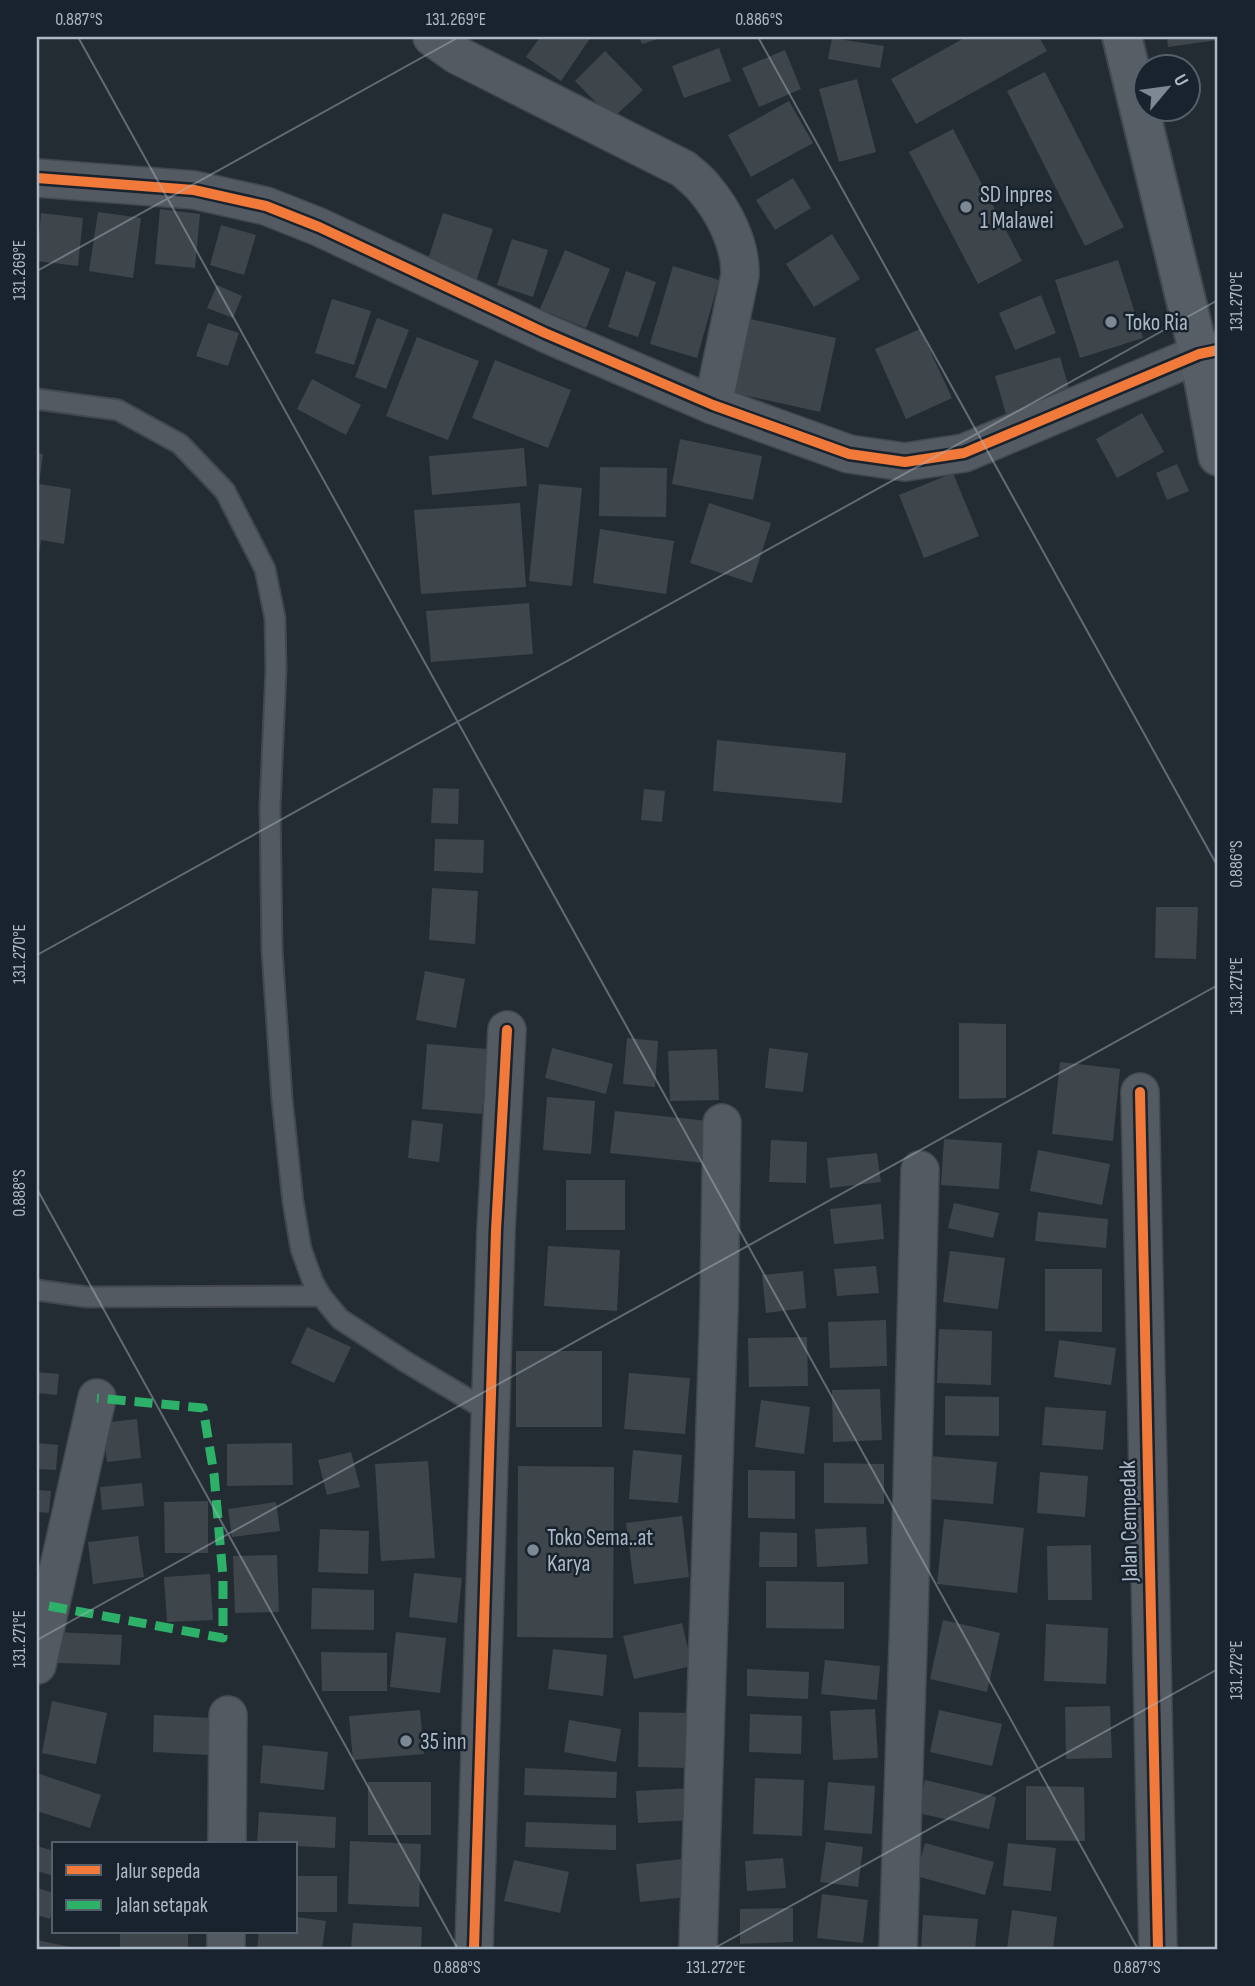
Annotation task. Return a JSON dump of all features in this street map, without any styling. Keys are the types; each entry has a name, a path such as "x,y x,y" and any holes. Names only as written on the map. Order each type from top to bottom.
{"main road":[{"path":"1122,37 1208,352 1218,456"}],"street":[{"path":"432,37 457,55 684,169 704,187 719,208 741,260 713,405"},
{"path":"37,178 194,190 266,206 319,227 545,333 713,405 849,454 905,462 964,453 1208,352"},
{"path":"474,1949 496,1230 507,1030"},
{"name":"Jalan Cempedak","path":"1140,1092 1158,1949"},
{"path":"698,1949 722,1123"},
{"path":"898,1949 920,1170"},
{"path":"37,1665 97,1398"},
{"path":"226,1842 228,1715"}],"lane":[{"path":"37,399 118,410 180,444 225,491 265,569 275,618 276,670 270,807 272,950 282,1098 301,1249 313,1282 340,1319 490,1412"},
{"path":"37,1290 87,1297 321,1296"}],"building":[{"path":"540,37 591,37 561,81 526,57"},
{"path":"639,37 664,37 642,44"},
{"path":"966,37 1039,37 1047,51 916,124 891,79"},
{"path":"1167,37 1218,37 1218,40 1168,47"},
{"path":"832,38 884,46 880,68 828,59"},
{"path":"719,48 731,81 684,98 672,66"},
{"path":"785,50 801,89 759,107 742,68"},
{"path":"605,51 643,90 612,119 575,81"},
{"name":"SD Inpres 1 Malawei","path":"1045,72 1124,227 1085,246 1007,91"},
{"path":"857,79 876,152 839,162 819,89"},
{"path":"789,101 813,143 751,177 728,135"},
{"name":"SD Inpres 1 Malawei","path":"953,129 1022,261 978,284 909,152"},
{"path":"793,178 811,208 775,230 756,200"},
{"path":"160,209 200,214 195,268 155,264"},
{"path":"98,212 141,218 133,278 89,271"},
{"path":"41,213 83,218 78,266 37,261"},
{"path":"443,213 493,229 475,285 425,269"},
{"path":"221,225 256,235 244,275 210,265"},
{"path":"832,234 860,279 814,307 786,264"},
{"path":"512,239 548,250 533,297 497,285"},
{"path":"565,250 610,269 586,328 540,309"},
{"path":"1118,260 1143,338 1080,358 1055,280"},
{"path":"673,266 719,280 697,358 650,344"},
{"path":"626,271 656,282 638,337 608,327"},
{"path":"217,285 242,296 233,318 207,308"},
{"path":"1041,295 1056,333 1015,350 999,313"},
{"path":"332,299 371,311 354,365 315,353"},
{"path":"377,318 409,330 386,389 355,377"},
{"path":"746,318 836,338 820,412 730,392"},
{"path":"208,323 239,333 228,366 196,356"},
{"path":"920,329 952,398 906,419 875,349"},
{"path":"417,337 479,361 448,440 386,416"},
{"path":"1060,357 1071,395 1006,414 995,376"},
{"path":"495,360 571,390 548,448 472,418"},
{"path":"312,379 361,405 346,435 297,409"},
{"path":"1142,413 1164,452 1117,478 1096,439"},
{"path":"680,439 762,456 753,500 672,484"},
{"path":"524,448 527,486 432,495 429,456"},
{"path":"37,453 43,454 39,484 71,489 64,544 41,540 38,562 37,562"},
{"path":"1177,464 1189,491 1167,500 1156,473"},
{"path":"600,467 667,468 666,517 599,516"},
{"path":"953,473 979,536 924,558 899,495"},
{"path":"539,484 582,488 572,586 529,581"},
{"path":"520,503 526,587 421,594 414,510"},
{"path":"709,503 771,523 752,583 690,563"},
{"path":"600,529 674,541 666,594 593,583"},
{"path":"529,603 533,654 431,662 426,611"},
{"path":"717,740 846,753 842,803 713,791"},
{"path":"433,788 459,789 458,824 431,823"},
{"path":"644,789 665,791 662,822 641,820"},
{"path":"435,839 484,840 483,873 434,871"},
{"path":"432,888 478,891 475,944 429,940"},
{"path":"1156,907 1198,907 1196,959 1155,958"},
{"path":"425,971 465,979 456,1028 416,1020"},
{"path":"959,1023 1006,1024 1006,1098 959,1099"},
{"path":"627,1038 658,1041 655,1087 623,1084"},
{"path":"427,1044 487,1049 482,1114 422,1109"},
{"path":"552,1048 613,1064 606,1094 545,1078"},
{"path":"769,1048 808,1053 803,1092 765,1088"},
{"path":"717,1049 719,1100 670,1101 668,1051"},
{"path":"1060,1062 1120,1069 1113,1141 1052,1134"},
{"path":"547,1097 595,1101 591,1154 543,1150"},
{"path":"615,1111 708,1121 704,1163 610,1153"},
{"path":"412,1120 443,1124 439,1162 408,1158"},
{"path":"944,1139 1002,1143 999,1189 941,1185"},
{"path":"771,1140 807,1142 806,1183 769,1182"},
{"path":"1038,1150 1110,1164 1102,1205 1030,1191"},
{"path":"877,1153 881,1182 830,1188 827,1158"},
{"path":"566,1180 625,1180 625,1230 566,1230"},
{"path":"954,1203 999,1213 993,1238 948,1228"},
{"path":"881,1204 884,1239 834,1244 830,1209"},
{"path":"1038,1212 1108,1219 1106,1248 1035,1241"},
{"path":"548,1246 620,1250 617,1311 544,1306"},
{"path":"950,1251 1005,1258 998,1309 943,1302"},
{"path":"876,1266 879,1293 837,1296 834,1269"},
{"path":"1045,1269 1102,1269 1102,1332 1045,1331"},
{"path":"803,1271 806,1308 766,1313 762,1275"},
{"path":"886,1320 887,1366 830,1368 828,1322"},
{"path":"307,1327 351,1347 334,1383 291,1363"},
{"path":"939,1329 992,1331 991,1385 937,1383"},
{"path":"807,1337 808,1386 749,1387 748,1338"},
{"path":"1059,1340 1116,1348 1111,1385 1054,1377"},
{"path":"516,1351 602,1351 602,1427 516,1427"},
{"path":"37,1372 59,1374 57,1395 37,1393"},
{"path":"629,1373 690,1378 685,1434 624,1429"},
{"path":"880,1389 882,1440 833,1442 832,1390"},
{"path":"945,1396 999,1397 999,1436 945,1435"},
{"path":"761,1400 810,1407 804,1454 755,1447"},
{"path":"1045,1407 1106,1411 1103,1450 1042,1445"},
{"path":"137,1419 141,1458 107,1462 102,1423"},
{"path":"37,1443 58,1445 56,1470 37,1469"},
{"path":"292,1443 293,1485 227,1486 227,1444"},
{"path":"633,1450 682,1455 678,1503 629,1499"},
{"path":"351,1452 360,1487 327,1495 318,1460"},
{"path":"931,1456 997,1462 993,1504 927,1499"},
{"path":"428,1461 435,1558 381,1561 375,1464"},
{"path":"824,1463 884,1464 884,1504 824,1503"},
{"path":"518,1466 614,1467 613,1638 517,1637"},
{"path":"748,1470 795,1471 795,1519 748,1518"},
{"path":"1040,1472 1088,1476 1085,1517 1037,1513"},
{"path":"142,1483 144,1506 102,1510 100,1487"},
{"path":"37,1490 51,1491 49,1513 37,1512"},
{"path":"208,1501 208,1553 165,1553 164,1502"},
{"path":"276,1502 280,1531 232,1537 228,1509"},
{"path":"682,1516 689,1577 634,1584 626,1523"},
{"path":"944,1519 1024,1528 1017,1593 937,1584"},
{"path":"866,1527 868,1564 817,1567 815,1529"},
{"path":"320,1529 369,1531 368,1574 318,1572"},
{"path":"760,1532 797,1533 797,1567 759,1567"},
{"path":"138,1536 144,1577 93,1584 88,1542"},
{"path":"1091,1545 1092,1600 1048,1600 1047,1546"},
{"path":"277,1555 279,1612 235,1613 233,1556"},
{"path":"414,1573 462,1578 457,1623 409,1617"},
{"path":"210,1574 213,1620 167,1622 164,1577"},
{"path":"766,1581 844,1582 844,1629 766,1628"},
{"path":"312,1588 374,1590 374,1630 311,1629"},
{"path":"943,1620 1000,1633 987,1692 930,1679"},
{"path":"682,1623 692,1666 634,1679 623,1636"},
{"path":"1046,1624 1108,1628 1106,1684 1044,1681"},
{"path":"57,1632 122,1635 120,1665 56,1663"},
{"path":"396,1632 446,1638 440,1693 390,1687"},
{"path":"553,1649 607,1655 603,1696 548,1689"},
{"path":"321,1652 387,1653 387,1691 322,1691"},
{"path":"825,1660 880,1666 877,1700 821,1694"},
{"path":"747,1669 809,1672 808,1699 747,1696"},
{"path":"52,1701 107,1713 96,1764 42,1753"},
{"path":"1110,1706 1112,1758 1066,1759 1065,1707"},
{"path":"875,1709 878,1758 833,1760 830,1711"},
{"path":"420,1710 424,1754 353,1760 349,1716"},
{"path":"939,1710 1002,1724 992,1766 930,1752"},
{"path":"639,1712 694,1713 693,1768 638,1767"},
{"path":"750,1714 802,1716 801,1754 749,1752"},
{"path":"154,1715 211,1718 209,1755 153,1752"},
{"path":"569,1720 621,1729 616,1762 564,1752"},
{"path":"263,1745 328,1752 324,1790 260,1783"},
{"path":"525,1768 617,1772 616,1798 524,1795"},
{"path":"37,1773 101,1795 90,1828 37,1811"},
{"path":"755,1778 804,1780 802,1836 753,1834"},
{"path":"925,1780 996,1797 989,1829 918,1813"},
{"path":"368,1782 431,1782 431,1835 368,1835"},
{"path":"828,1782 875,1786 872,1834 824,1830"},
{"path":"1026,1786 1084,1787 1085,1841 1026,1840"},
{"path":"692,1788 694,1820 638,1823 636,1791"},
{"path":"259,1812 336,1817 335,1848 298,1846 298,1842 257,1842"},
{"path":"526,1822 616,1825 616,1850 525,1847"},
{"path":"350,1841 421,1844 419,1907 348,1904"},
{"path":"826,1842 863,1847 858,1887 820,1882"},
{"path":"925,1843 994,1862 985,1895 916,1876"},
{"path":"1008,1843 1056,1848 1051,1891 1003,1886"},
{"path":"37,1846 52,1850 52,1875 37,1871"},
{"path":"692,1858 696,1896 640,1902 636,1864"},
{"path":"783,1858 786,1888 747,1891 745,1861"},
{"path":"514,1860 569,1872 560,1913 504,1901"},
{"path":"298,1876 337,1876 337,1912 298,1912"},
{"path":"37,1888 52,1892 50,1919 37,1915"},
{"path":"822,1894 868,1900 863,1943 817,1938"},
{"path":"793,1908 793,1942 740,1944 740,1909"},
{"path":"1012,1910 1057,1917 1053,1949 1007,1949"},
{"path":"923,1915 978,1919 975,1949 921,1949"},
{"path":"298,1917 326,1921 322,1949 257,1949 259,1934 298,1934"},
{"path":"353,1923 422,1927 421,1949 351,1949"},
{"path":"120,1934 188,1934 188,1949 120,1949"},
{"path":"37,1940 75,1948 75,1949 37,1949"}],"marked path":[{"path":"49,1606 223,1638 223,1577 214,1474 203,1408 97,1398"}],"cycle path":[{"path":"37,178 194,190 266,206 319,227 545,333 713,405 849,454 905,462 964,453 1199,354 1218,350"},
{"path":"474,1949 496,1230 507,1030"},
{"path":"1140,1092 1158,1949"}],"place":[{"name":"SD Inpres 1 Malawei","path":"966,207"},
{"name":"Toko Ria","path":"1111,322"},
{"name":"Toko Sema..at Karya","path":"533,1550"},
{"name":"35 inn","path":"406,1741"}]}
